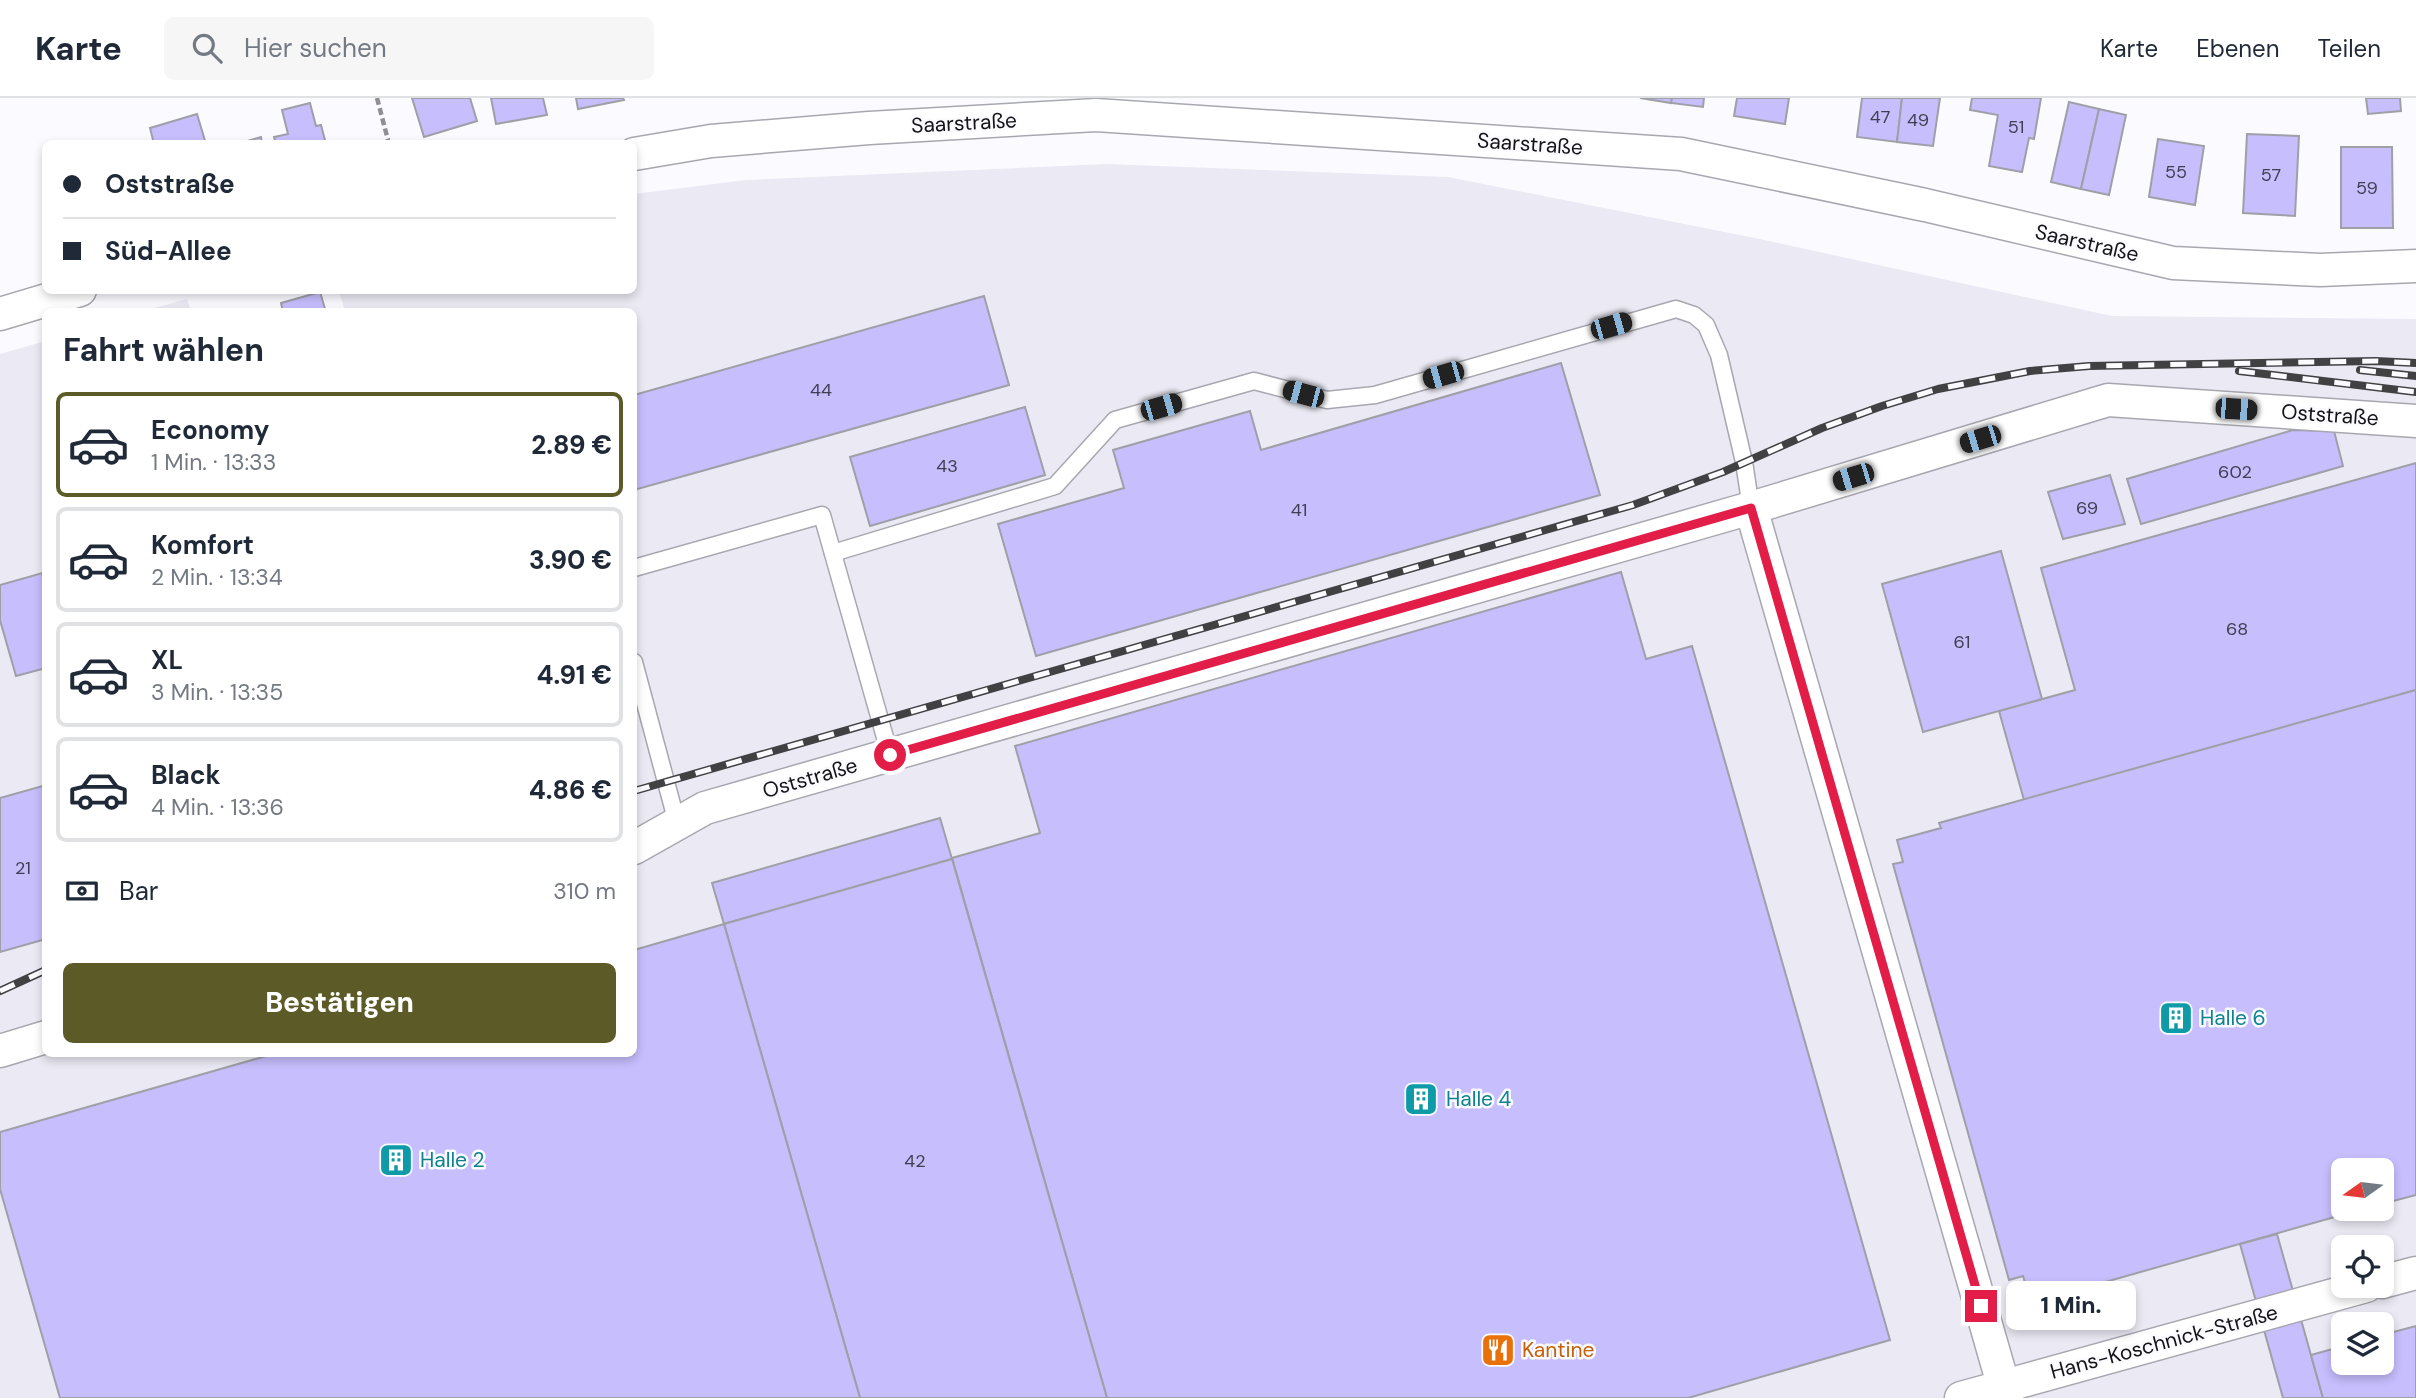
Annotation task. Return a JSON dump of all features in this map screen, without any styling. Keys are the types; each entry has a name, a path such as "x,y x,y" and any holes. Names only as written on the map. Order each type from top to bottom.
{"street":[{"name":"Saarstraße","path":"637,153 711,141 1097,107 1681,154 1925,205 2173,263 2320,270 2416,266"},
{"path":"0,314 67,294"},
{"name":"Oststraße","path":"637,846 705,808 1751,508 2108,400 2416,421"},
{"path":"1751,508 2006,1392"},
{"path":"0,1051 42,1038"},
{"path":"2394,1279 2416,1273"},
{"name":"Hans-Koschnick-Straße","path":"1961,1398 2006,1392 2331,1296"}],"lane":[{"path":"833,553 1055,486 1115,420 1254,381 1327,400 1375,395 1676,309 1694,315 1706,325 1718,355 1744,463 1751,508"},
{"path":"637,567 822,515 890,755"},
{"path":"637,673 677,823"}],"path":[{"path":"377,98 388,140"}],"shaded area":[{"path":"1107,164 1448,177 1760,239 2112,316 2416,319 2416,1398 0,1398 0,354 42,342 42,1057 637,1057 637,308 344,308 340,294 637,294 637,194 746,180"},
{"path":"187,299 190,308 154,308"}],"building":[{"path":"412,98 470,98 477,121 424,137"},
{"path":"491,98 543,98 547,115 496,124"},
{"path":"576,98 623,98 624,100 578,109"},
{"path":"1640,98 1672,98 1671,103"},
{"path":"1672,98 1704,98 1703,107 1671,103"},
{"path":"1737,98 1789,98 1785,124 1734,116"},
{"path":"1862,98 1902,98 1897,142 1857,137"},
{"path":"1902,98 1940,98 1933,146 1897,142"},
{"path":"1972,98 2041,98 2034,139 2029,138 2022,172 1989,166 1998,115 1970,110"},
{"path":"2366,98 2400,98 2401,111 2368,114"},
{"path":"2069,102 2099,109 2081,189 2051,182"},
{"path":"310,103 316,126 321,125 325,140 275,140 274,137 288,134 282,110"},
{"path":"2099,109 2126,115 2109,195 2081,189"},
{"path":"197,114 205,140 153,140 150,128"},
{"path":"2247,134 2299,136 2295,216 2243,213"},
{"path":"2158,139 2204,146 2195,205 2149,197"},
{"path":"2341,147 2392,147 2393,228 2341,228"},
{"path":"321,294 325,308 282,308 281,303"},
{"path":"984,296 1009,385 637,489 637,394"},
{"path":"1561,363 1600,495 1036,656 998,524 1124,488 1113,450 1250,411 1261,450"},
{"path":"1025,407 1045,475 870,526 850,457"},
{"path":"2293,430 2334,431 2343,466 2141,524 2127,479"},
{"path":"2416,463 2416,690 2024,800 1999,711 2075,690 2041,568"},
{"path":"2110,475 2125,524 2063,539 2048,492"},
{"path":"2001,551 2042,699 1923,732 1882,584"},
{"name":"Halle 4","path":"1621,572 1646,659 1692,646 1890,1340 1688,1398 1107,1398 952,858 1040,833 1015,746"},
{"path":"42,573 42,669 16,676 0,620 0,585"},
{"name":"Halle 6","path":"2416,690 2416,1195 2394,1201 2394,1158 2331,1158 2331,1218 2070,1292 2069,1285 2029,1296 2023,1276 2009,1280 1893,864 1903,862 1897,840 1941,828 1939,823"},
{"path":"42,786 42,940 0,952 0,798"},
{"path":"940,818 952,859 724,924 712,883"},
{"path":"952,859 1107,1398 860,1398 724,924"},
{"name":"Halle 2","path":"724,924 860,1398 60,1398 0,1189 0,1132 262,1057 637,1057 637,949"},
{"path":"2277,1234 2323,1398 2283,1398 2240,1244"},
{"path":"2416,1326 2416,1398 2323,1398 2311,1355 2331,1349 2331,1375 2394,1375 2394,1332"}],"railway":[{"path":"637,790 1633,505 1723,472 1822,428 1938,389 2030,371 2089,366 2376,361 2416,363"},
{"path":"2360,370 2416,376"},
{"path":"2239,371 2416,392"},
{"path":"0,991 42,972"}],"place":[{"name":"Halle 6","path":"2176,1018"},
{"name":"Halle 4","path":"1421,1099"},
{"name":"Halle 2","path":"396,1160"},
{"name":"Kantine","path":"1498,1350"}],"route":[{"path":"890,755 1751,508 1981,1306"}]}
